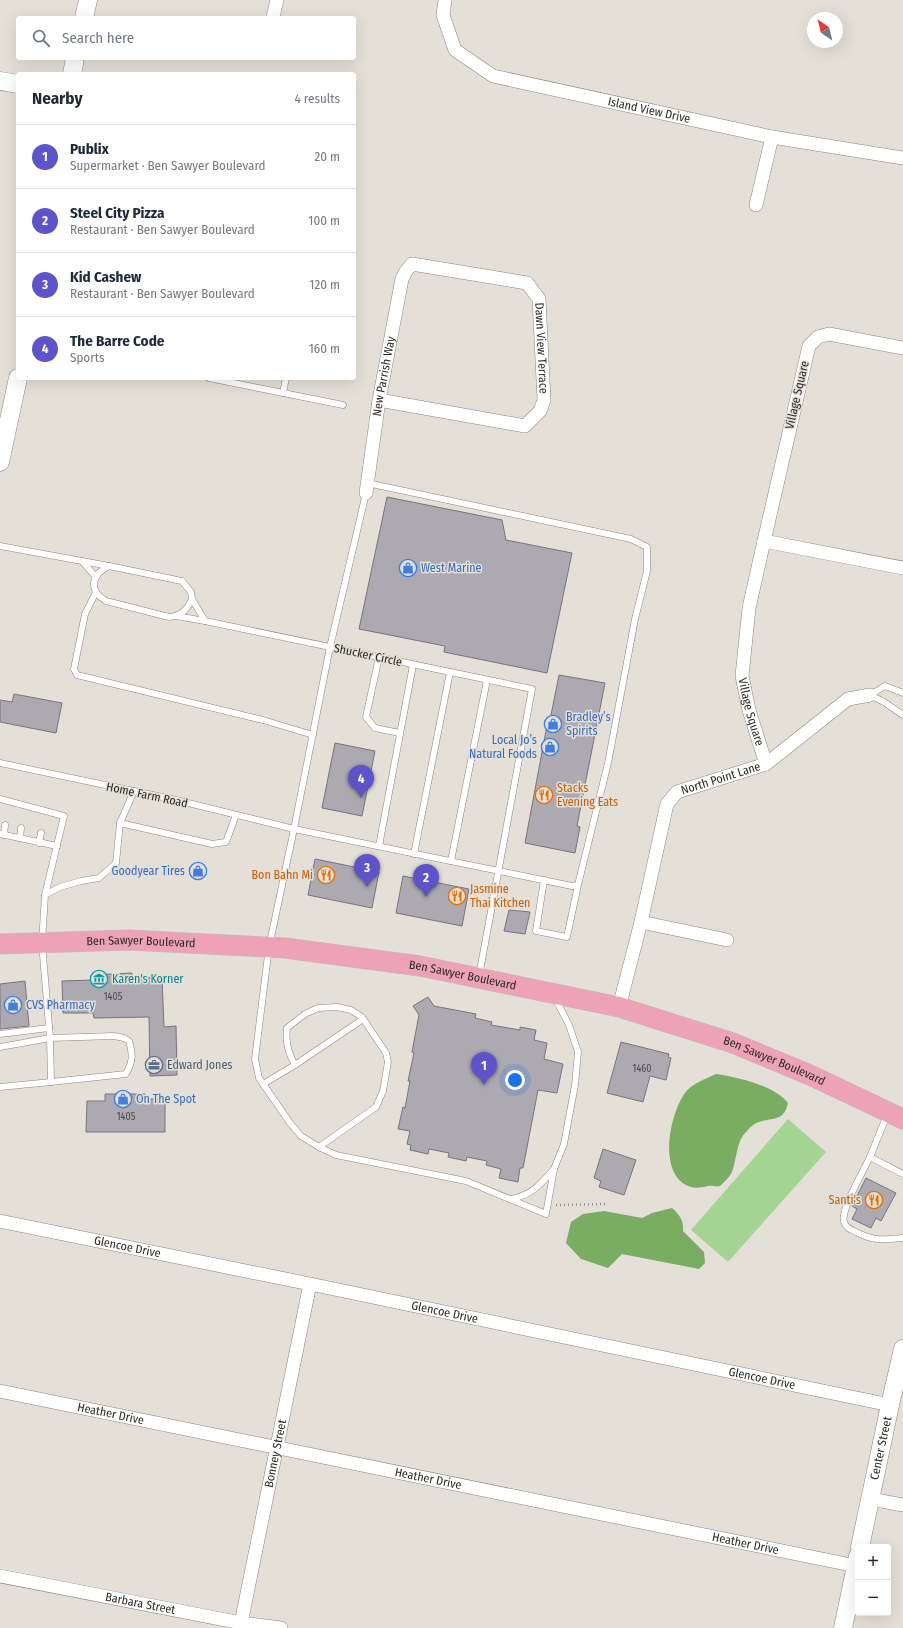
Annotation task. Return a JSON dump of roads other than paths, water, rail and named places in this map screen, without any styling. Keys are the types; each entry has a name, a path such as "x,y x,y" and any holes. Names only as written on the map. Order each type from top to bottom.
{"main road":[{"name":"Ben Sawyer Boulevard","path":"0,944 129,940 269,947 420,966 619,1007 733,1043 810,1075 896,1115"}],"street":[{"path":"84,16 88,0"},
{"path":"273,16 277,0"},
{"name":"Island View Drive","path":"445,0 443,15 455,50 493,76 772,138 903,158"},
{"path":"72,72 75,60"},
{"path":"0,81 16,84"},
{"path":"756,205 772,138"},
{"name":"New Parrish Way","path":"367,488 379,400 402,279 406,270 412,264"},
{"name":"Dawn View Terrace","path":"379,400 525,426 540,411 544,400 539,299 527,283 412,264"},
{"name":"Village Square","path":"766,764 749,710 742,676 749,608 809,346 818,337 830,334 903,348"},
{"path":"0,462 18,380"},
{"path":"764,541 903,568"},
{"name":"North Point Lane","path":"619,1007 641,922 667,804 677,792 766,764 848,699 870,695"},
{"path":"641,922 727,940"},
{"name":"Glencoe Drive","path":"0,1221 890,1405"},
{"name":"Bonney Street","path":"241,1625 310,1284"},
{"name":"Center Street","path":"861,1544 903,1349"},
{"name":"Heather Drive","path":"0,1391 855,1561"},
{"path":"871,1499 903,1505"},
{"path":"843,1628 855,1571"},
{"name":"Barbara Street","path":"0,1576 241,1625 281,1628"}],"lane":[{"path":"219,380 343,404"},
{"path":"283,393 286,380"},
{"path":"544,880 536,931 566,937 608,763 635,619 647,571 647,547 631,538 367,488 330,647 269,947 256,1059 259,1078 300,1136 319,1147 336,1155 466,1181 546,1214 554,1169 564,1144 575,1085 578,1052 569,1025 552,993"},
{"path":"0,546 182,581 190,592 192,599 205,621"},
{"path":"82,561 96,577"},
{"path":"109,566 99,572 94,583 96,592 86,614 74,669 77,675 263,720 313,735"},
{"name":"Shucker Circle","path":"96,592 106,601 169,617 176,616 205,621 532,689 498,871"},
{"path":"176,616 182,613 192,599"},
{"path":"379,657 366,717 375,728 400,733"},
{"path":"379,846 413,664"},
{"path":"414,854 450,672"},
{"path":"451,861 487,680"},
{"path":"870,695 885,686 903,693"},
{"path":"870,695 884,702 903,715"},
{"name":"Home Farm Road","path":"0,763 134,791 294,829 572,886 578,885"},
{"path":"45,895 60,887 99,878 116,863 120,823 134,791"},
{"path":"0,799 10,801 24,809 45,814 64,816 45,895 42,942 50,1038 51,1082"},
{"path":"8,808 10,801"},
{"path":"120,823 212,844 226,842 236,815"},
{"path":"5,825 2,834 57,846"},
{"path":"20,838 21,828"},
{"path":"39,842 41,834"},
{"path":"478,978 498,871"},
{"path":"295,1065 290,1056 286,1040 287,1028 305,1014 318,1008 337,1006 351,1010 363,1019 386,1053 388,1062 383,1091 376,1107 319,1147"},
{"path":"263,1084 295,1065 363,1019"},
{"path":"0,1034 49,1028"},
{"path":"0,1047 50,1038 114,1036 124,1038 129,1041 133,1055 130,1067 126,1074 0,1087"},
{"path":"896,1115 870,1157 846,1207 844,1221 847,1227 867,1237 879,1240 903,1238"},
{"path":"870,1157 903,1174"},
{"path":"512,1199 526,1196 539,1186 554,1169"}],"place":[{"name":"West Marine","path":"408,568"},
{"name":"Bradley’s Spirits","path":"553,724"},
{"name":"Local Jo’s Natural Foods","path":"550,747"},
{"name":"Stacks Evening Eats","path":"544,795"},
{"name":"The Barre Code","path":"361,798"},
{"name":"Goodyear Tires","path":"198,871"},
{"name":"Bon Bahn Mi","path":"326,875"},
{"name":"Kid Cashew","path":"367,887"},
{"name":"Jasmine Thai Kitchen","path":"457,896"},
{"name":"Steel City Pizza","path":"426,897"},
{"name":"Karen's Korner","path":"99,979"},
{"name":"CVS Pharmacy","path":"13,1005"},
{"name":"Edward Jones","path":"154,1065"},
{"name":"Publix","path":"484,1085"},
{"name":"On The Spot","path":"123,1099"},
{"name":"Santi's","path":"874,1200"}]}
